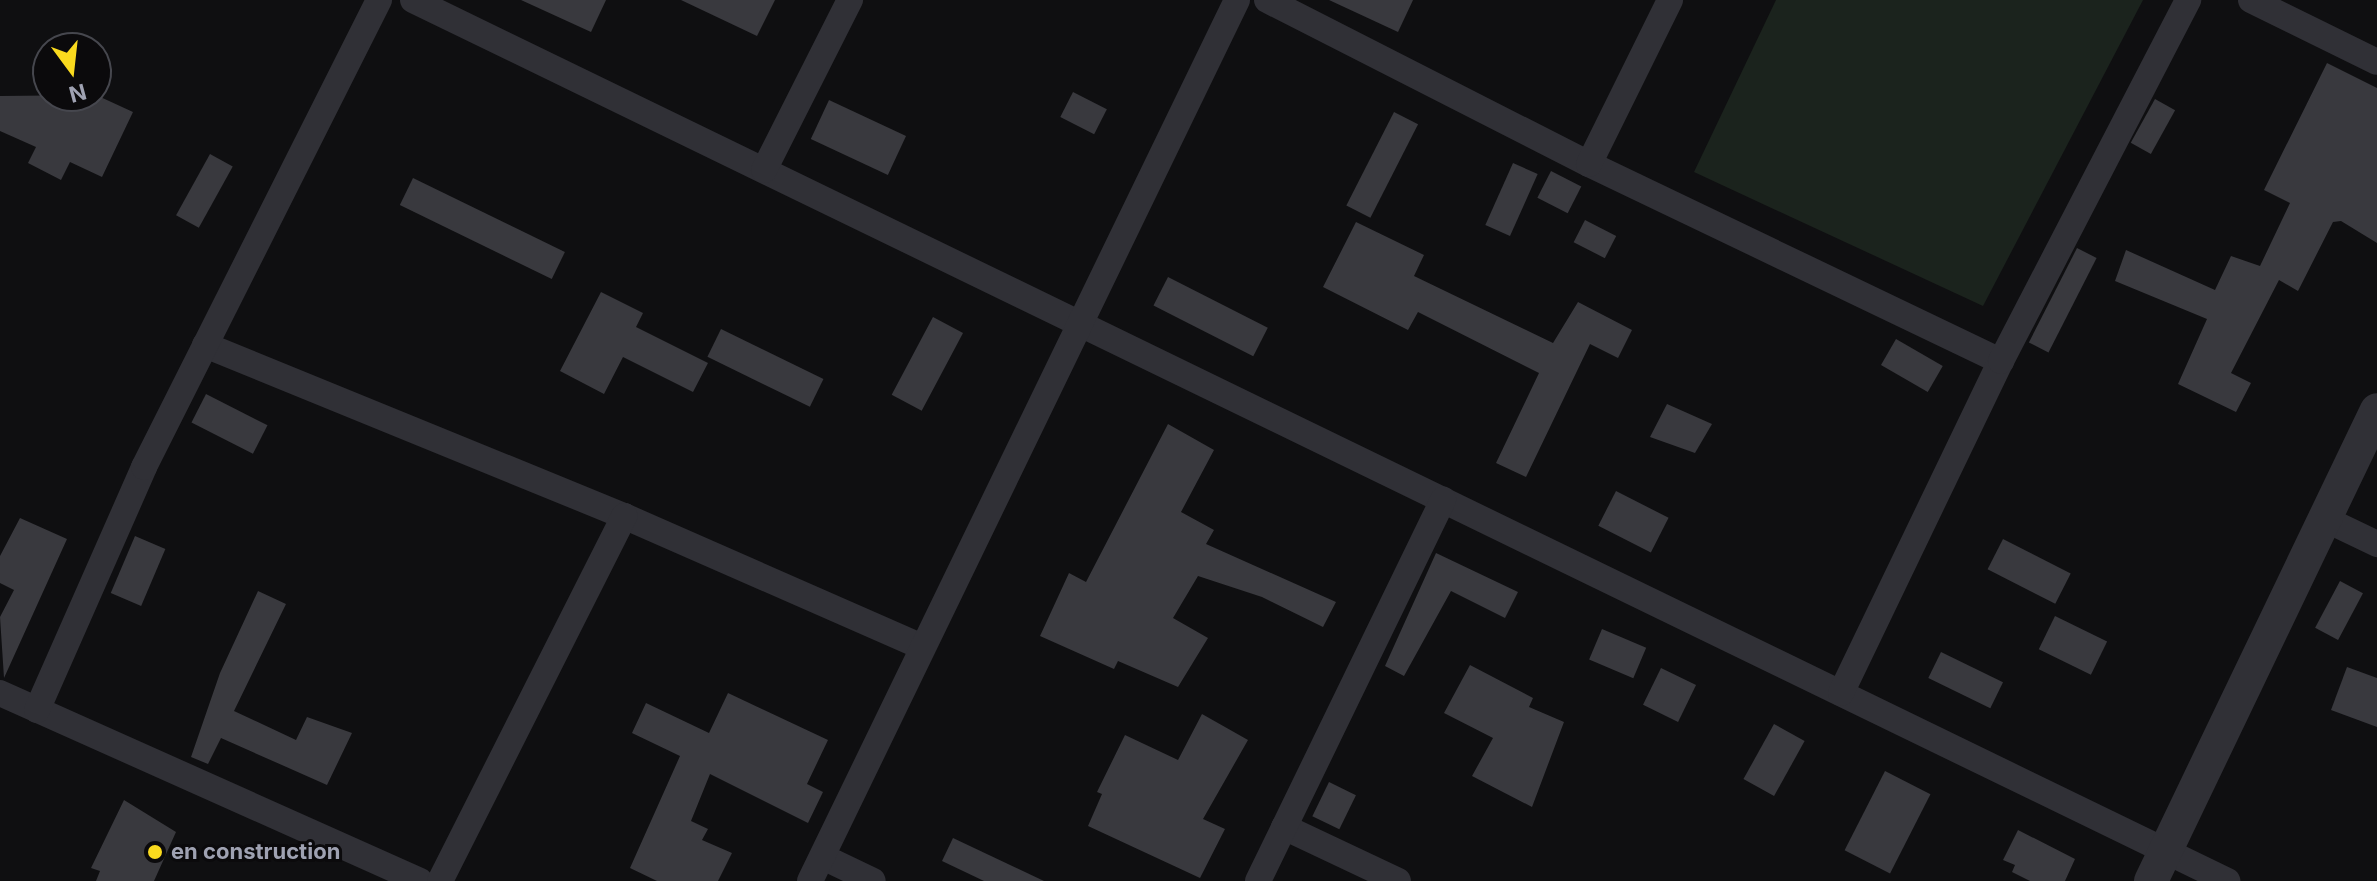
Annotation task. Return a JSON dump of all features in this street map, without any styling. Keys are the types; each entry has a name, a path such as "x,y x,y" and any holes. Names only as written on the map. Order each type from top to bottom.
{"street":[{"path":"37,710 144,467 379,0"},
{"path":"413,0 1841,693 2158,866 2227,881"},
{"path":"764,170 850,0"},
{"path":"810,881 920,646 1237,0"},
{"path":"1267,0 1589,164 2001,361"},
{"path":"1589,164 1670,0"},
{"path":"1841,693 2001,361 2188,0"},
{"path":"2251,0 2377,62"},
{"path":"205,345 624,516 920,646"},
{"path":"2158,866 2377,410"},
{"path":"1258,881 1443,500"},
{"path":"440,881 624,516"},
{"path":"2325,519 2377,544"},
{"path":"0,693 420,881"},
{"path":"1284,827 1398,881"},
{"path":"823,857 873,881"}],"shaded area":[{"path":"1776,0 2143,0 1983,306 1694,172"}],"building":[{"path":"521,0 606,0 591,32"},
{"path":"681,0 775,0 757,36"},
{"path":"1329,0 1413,0 1398,32"},
{"path":"2327,63 2377,88 2377,243 2341,221 2333,222 2298,291 2279,280 2231,373 2251,383 2236,412 2178,384 2207,319 2115,281 2126,250 2215,290 2231,256 2260,266 2290,203 2264,190"},
{"path":"1073,92 1107,109 1094,134 1060,117"},
{"path":"0,96 32,96 32,112 112,112 112,102 133,112 102,177 70,162 61,180 28,163 36,147 0,131"},
{"path":"2155,99 2175,110 2151,154 2131,143"},
{"path":"829,100 906,136 888,175 811,139"},
{"path":"1394,112 1418,124 1370,218 1346,206"},
{"path":"210,154 233,167 199,228 176,215"},
{"path":"1513,163 1538,174 1510,236 1485,225"},
{"path":"1551,171 1581,186 1568,213 1537,198"},
{"path":"413,178 565,252 552,279 400,205"},
{"path":"1585,220 1616,236 1605,258 1574,242"},
{"path":"1356,222 1424,255 1414,276 1553,343 1578,302 1632,330 1618,358 1590,344 1526,477 1496,463 1539,373 1418,312 1408,330 1323,287"},
{"path":"2077,248 2097,258 2048,352 2029,342"},
{"path":"1168,277 1268,328 1253,356 1153,306"},
{"path":"601,292 643,313 636,327 708,363 693,392 623,357 604,394 560,371"},
{"path":"933,317 963,333 922,411 892,395"},
{"path":"721,329 823,379 810,407 707,357"},
{"path":"1896,339 1943,366 1928,392 1881,365"},
{"path":"206,394 267,425 253,454 191,423"},
{"path":"1667,404 1712,424 1695,453 1650,437"},
{"path":"1168,424 1214,450 1181,512 1214,530 1206,544 1336,602 1323,627 1262,597 1198,576 1173,618 1208,638 1178,687 1118,661 1114,669 1040,636 1069,573 1086,582"},
{"path":"1616,491 1669,518 1651,553 1598,526"},
{"path":"20,518 67,539 4,678 0,617 14,590 0,583 0,556"},
{"path":"135,536 165,549 141,606 111,593"},
{"path":"2003,539 2071,574 2055,604 1988,569"},
{"path":"1436,553 1518,592 1505,618 1451,591 1404,676 1385,666"},
{"path":"2340,581 2363,593 2338,640 2315,628"},
{"path":"258,591 286,604 234,711 296,740 307,717 352,733 327,785 221,738 208,764 191,757 220,673"},
{"path":"2055,616 2107,641 2091,675 2039,649"},
{"path":"1602,629 1646,648 1633,678 1589,659"},
{"path":"1941,652 2003,682 1990,708 1928,678"},
{"path":"1470,665 1533,698 1529,707 1564,722 1532,807 1472,776 1493,738 1444,713"},
{"path":"2347,667 2377,678 2377,727 2331,710"},
{"path":"1661,668 1696,685 1678,722 1643,705"},
{"path":"728,693 828,740 807,784 823,792 808,823 710,774 691,821 708,829 702,840 732,853 718,881 657,881 630,868 680,756 632,733 646,703 709,733"},
{"path":"1202,714 1248,740 1203,819 1225,829 1200,878 1088,826 1102,794 1097,792 1125,735 1178,760"},
{"path":"1774,724 1805,741 1774,796 1743,779"},
{"path":"1885,771 1930,794 1890,873 1845,850"},
{"path":"1329,782 1356,795 1339,829 1312,816"},
{"path":"124,800 176,832 154,881 96,881 100,871 91,868"},
{"path":"2018,830 2075,859 2065,881 2030,881 2012,872 2015,865 2003,860"},
{"path":"953,838 1044,881 984,881 942,861"}],"place":[{"name":"en construction","path":"155,852"}]}
